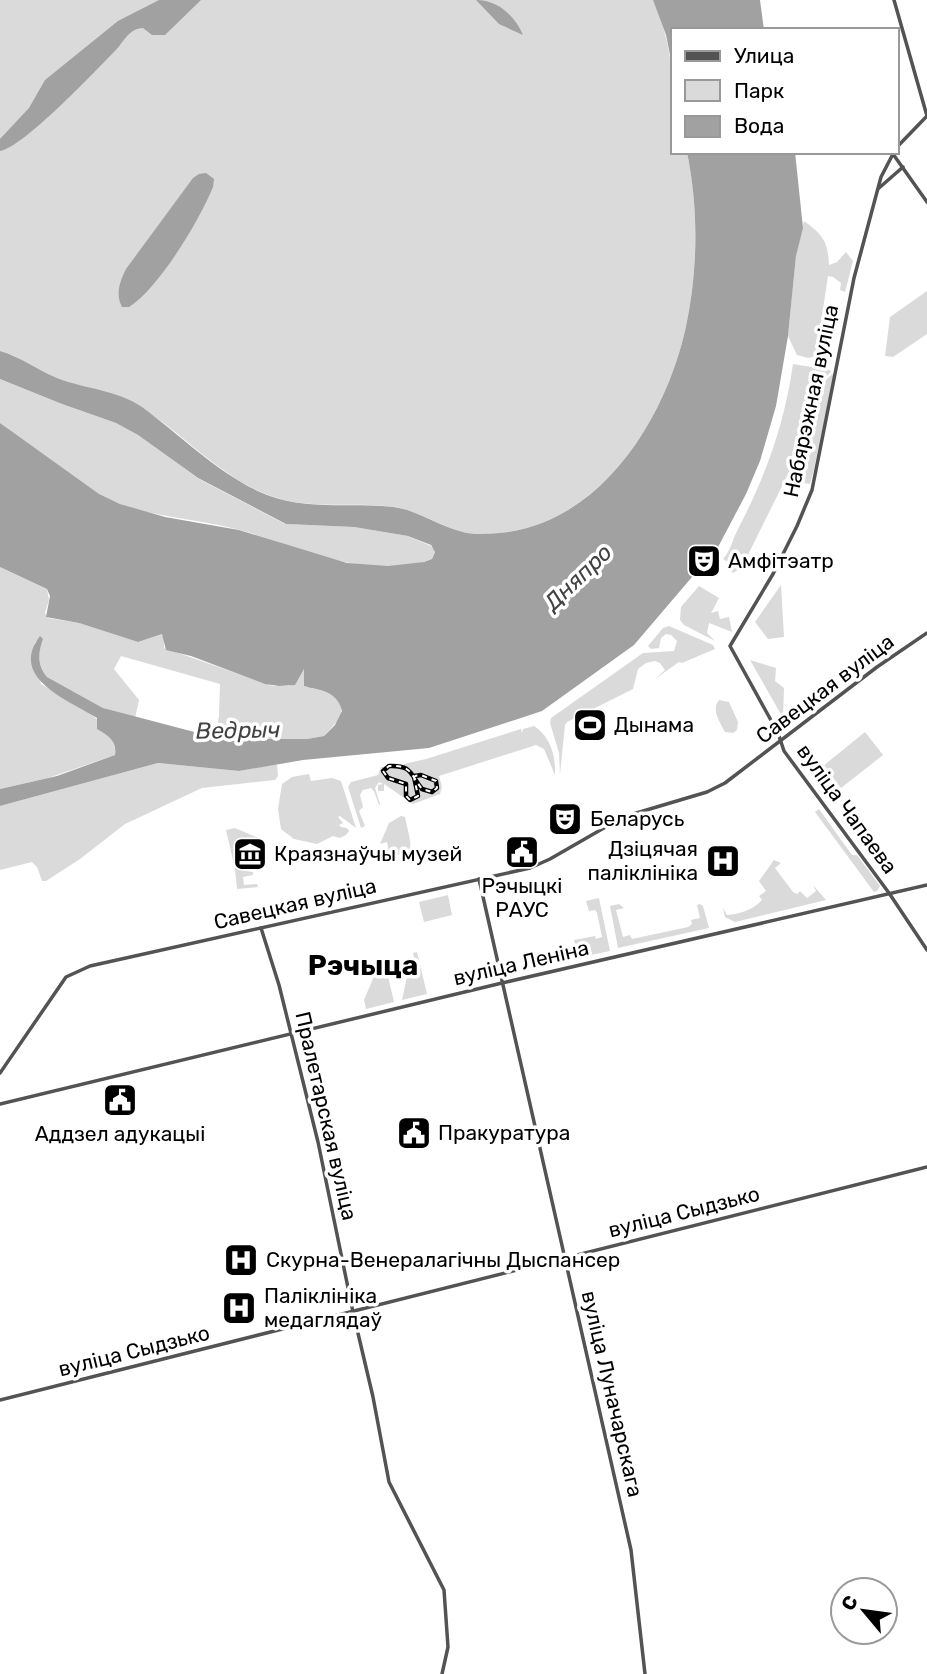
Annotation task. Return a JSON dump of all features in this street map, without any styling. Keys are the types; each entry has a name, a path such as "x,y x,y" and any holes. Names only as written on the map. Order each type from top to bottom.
{"street":[{"path":"894,0 927,116 899,145"},
{"name":"Набярэжная вуліца","path":"730,646 773,574 812,490 853,278 877,189 893,154"},
{"path":"894,154 927,201"},
{"path":"877,189 903,167"},
{"name":"Савецкая вуліца","path":"0,1073 66,977 90,966 539,865 623,817 707,792 726,783 877,667 927,633"},
{"name":"вуліца Чапаева","path":"730,646 784,751 889,893 927,950"},
{"name":"вуліца Луначарскага","path":"479,878 631,1550 645,1674"},
{"name":"вуліца Леніна","path":"0,1104 502,983 927,885"},
{"name":"Пралетарская вуліца","path":"261,928 279,985 318,1142 389,1482 444,1590 448,1647 442,1674"},
{"name":"вуліца Сыдзько","path":"0,1400 927,1167"}],"green space":[{"path":"0,0 653,0 670,57 671,154 687,154 694,197 695,264 689,309 675,365 644,432 622,462 597,488 568,510 536,525 500,533 472,534 402,509 377,505 314,504 283,500 250,487 234,477 132,402 57,378 0,351"},
{"path":"804,221 823,239 829,265 837,262 846,252 853,261 845,292 840,290 841,283 828,276 816,356 808,358 797,355 788,336 796,256"},
{"path":"927,291 927,334 893,357 885,356 890,317"},
{"path":"793,364 831,372 815,388 806,426 792,466 742,567 733,573 726,566 728,562 723,559 757,490 772,450 785,408"},
{"path":"832,374 814,469 810,484 804,483 796,470 796,462 817,389"},
{"path":"0,379 116,423 138,435 199,479 285,524 354,527 408,536 431,546 435,551 432,559 385,567 360,565 311,553 240,530 152,513 117,503 74,479 0,423"},
{"path":"0,567 47,589 49,600 45,613 48,618 79,623 138,642 162,634 164,648 273,686 289,686 298,680 301,671 305,669 304,686 324,691 335,698 339,702 341,717 324,736 307,739 221,739 215,736 220,684 121,656 114,669 139,700 135,718 103,708 47,677 39,658 43,639 35,642 41,684 89,712 100,722 114,743 115,755 48,778 0,789"},
{"path":"781,585 784,637 768,639 755,622"},
{"path":"699,586 719,598 711,613 718,611 720,619 729,617 732,632 709,623 707,633 715,641 684,625 680,620 681,607"},
{"path":"669,626 713,645 715,649 679,662 655,679 665,670 655,661 646,663 638,669 633,689 567,722 560,774 559,753 551,718 643,653 674,651 677,641 666,634 661,638 659,648 651,649 648,646 663,628"},
{"path":"750,660 776,668 775,681 784,688 783,718"},
{"path":"719,700 729,702 738,722 737,730 733,733 725,732 719,720 716,708"},
{"path":"534,726 540,730 551,747 555,775 544,749 536,745 439,776 442,787 440,794 413,804 384,784 384,791 378,791 378,785 383,784 379,782 375,788 379,805 371,788 363,790 360,795 363,807 359,811 365,826 361,828 348,787 351,782 378,775 381,767 404,767 404,764 521,729 522,733 523,729"},
{"path":"865,732 883,755 841,788 823,766"},
{"path":"158,763 239,771 277,764 278,776 275,780 202,788 125,824 46,881 42,881 32,862 0,870 0,806"},
{"path":"309,774 311,781 332,778 341,781 356,828 340,816 338,817 343,823 339,825 349,831 346,835 340,838 333,836 317,844 294,839 281,829 278,809 282,784 292,777"},
{"path":"819,809 852,855 857,855 880,886 877,891 874,892 815,812"},
{"path":"401,816 405,817 410,852 390,857 387,842 380,844 389,823"},
{"path":"235,828 261,839 262,852 257,852 254,840 246,840 246,871 253,872 253,875 243,877 244,885 257,884 258,887 237,889 226,830"},
{"path":"774,860 781,863 775,868 793,892 797,894 800,891 807,898 816,891 813,885 826,900 735,922 725,917 723,908 727,915 736,914 750,909 762,900 759,896 766,891 759,881"},
{"path":"448,895 452,915 424,922 419,902"},
{"path":"599,898 610,951 577,958 574,940 602,937 597,913 595,910 589,911 586,901"},
{"path":"619,904 624,908 616,910 623,937 630,935 632,939 688,927 692,924 691,920 700,918 697,905 700,904 703,906 709,928 618,948 610,906"},
{"path":"417,952 427,994 402,1000 411,958 414,957 413,953"},
{"path":"384,959 394,1002 366,1009 364,1000 381,960"}],"water":[{"path":"159,0 201,0 165,35 152,35 143,28 130,33 59,107 25,137 0,151 0,139 29,108 45,80 118,21"},
{"path":"476,0 505,10 523,35 499,24"},
{"path":"653,0 760,0 764,28 671,28 671,60 666,35"},
{"name":"Дняпро","path":"687,154 795,154 803,228 796,256 788,336 776,406 760,461 717,549 700,558 692,577 634,645 542,711 429,748 303,760 239,771 158,763 0,806 0,789 57,776 115,755 115,746 111,739 97,729 97,718 58,695 36,676 31,664 32,651 40,636 43,639 39,654 40,663 47,677 103,708 221,739 307,739 324,736 335,725 342,711 332,695 304,686 304,669 295,685 265,684 191,656 166,650 162,634 138,642 79,623 46,617 50,596 47,589 0,567 0,423 99,494 120,504 165,517 239,530 347,563 388,566 424,562 432,559 435,552 431,545 408,536 354,527 286,524 198,478 138,435 116,423 0,379 0,351 57,378 132,401 218,467 267,495 314,505 393,507 472,534 499,533 535,525 568,510 597,489 622,462 644,432 661,399 685,331 692,287 695,219"},
{"path":"206,173 214,179 213,187 188,235 153,285 129,307 122,307 119,292 126,269 193,178"}],"railway":[{"path":"415,776 414,777 418,796 410,800 406,796 406,784 388,778 383,771 389,766 402,767 410,772 412,775 415,779 418,784 422,789 432,792 437,788 436,781 421,775 415,776"}],"place":[{"name":"Амфітэатр","path":"704,561"},
{"name":"Дынама","path":"590,725"},
{"name":"Беларусь","path":"565,819"},
{"name":"Рэчыцкі РАУС","path":"522,852"},
{"name":"Краязнаўчы музей","path":"250,854"},
{"name":"Дзіцячая паліклініка","path":"723,861"},
{"name":"Аддзел адукацыі","path":"120,1100"},
{"name":"Пракуратура","path":"414,1133"},
{"name":"Скурна-Венералагічны Дыспансер","path":"241,1260"},
{"name":"Паліклініка медаглядаў","path":"239,1308"}],"district":[{"name":"Рэчыца","path":"363,965"}],"water label":[{"name":"Ведрыч","path":"238,730"}]}
